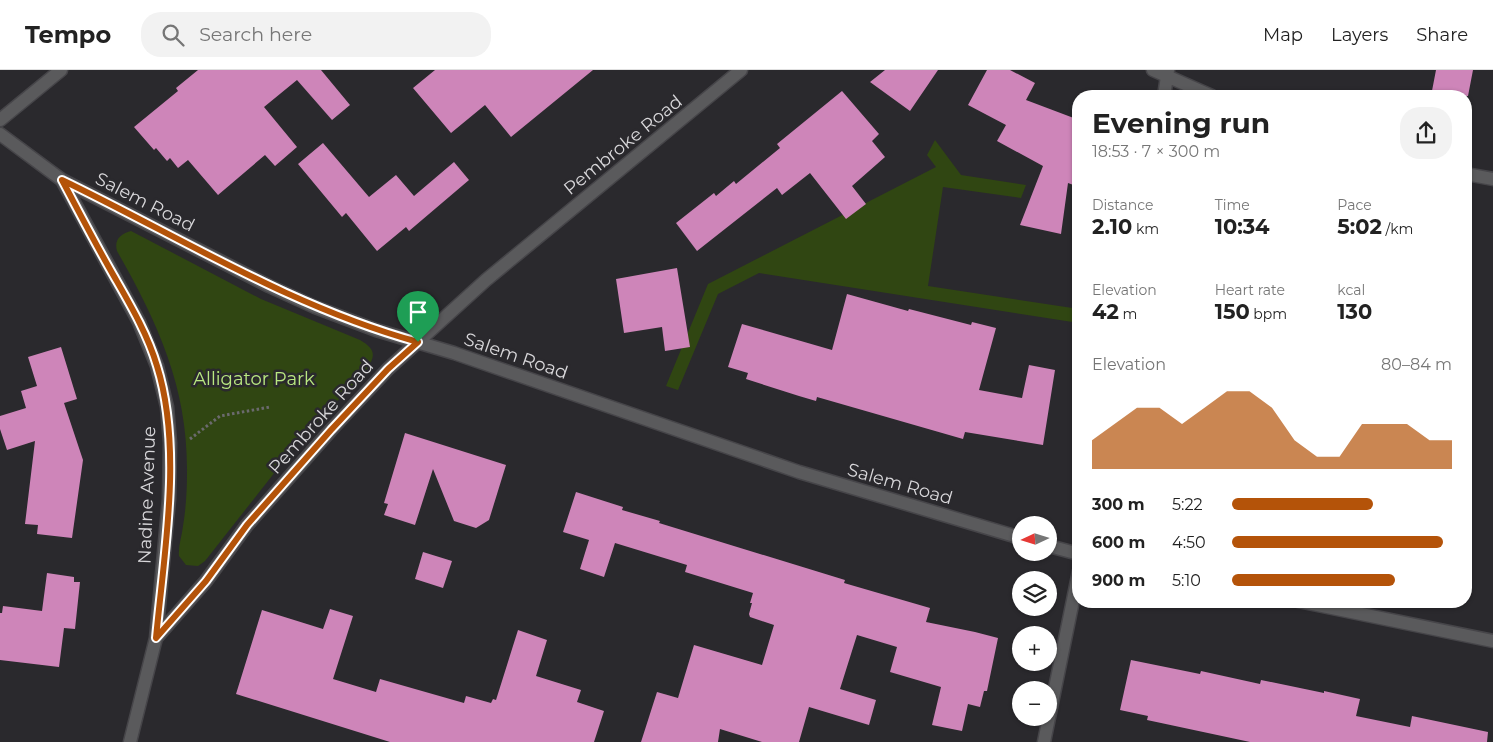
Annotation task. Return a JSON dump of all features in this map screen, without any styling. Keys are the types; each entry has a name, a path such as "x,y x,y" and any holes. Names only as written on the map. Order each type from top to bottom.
{"street":[{"path":"0,120 61,70"},
{"name":"Pembroke Road","path":"156,638 206,581 247,525 388,369 486,280 741,70"},
{"path":"1153,70 1167,74 1200,90"},
{"path":"1165,90 1167,74"},
{"name":"Salem Road","path":"0,134 62,180 269,286 315,307 376,330 418,342 799,472 1012,535"},
{"path":"1472,175 1493,179"},
{"name":"Nadine Avenue","path":"62,180 139,322 157,366 167,407 170,443 169,499 156,638 130,742"},
{"path":"1058,548 1072,552"},
{"path":"1044,742 1072,604"},
{"path":"1332,608 1493,641"}],"path":[{"path":"170,443 186,442 220,416 270,407"}],"green space":[{"path":"935,140 961,175 1026,185 1021,198 943,187 928,286 1072,308 1072,322 759,273 718,294 678,390 666,386 708,284 936,167 927,155"},
{"name":"Alligator Park","path":"131,231 261,299 360,340 372,350 373,354 366,371 301,439 205,561 198,566 186,565 179,556 186,506 187,473 186,442 176,384 157,330 116,247 119,238"}],"building":[{"path":"198,70 321,70 350,105 332,120 297,80 264,107 297,147 275,166 265,155 218,195 188,160 178,168 170,158 167,161 156,148 154,150 134,127 178,91 176,88"},
{"path":"435,70 593,70 511,137 485,105 451,133 413,88"},
{"path":"885,70 938,70 910,111 870,82"},
{"path":"987,70 1010,70 1035,83 1026,100 1072,117 1072,184 1068,183 1061,234 1020,225 1043,166 997,141 1006,125 968,105"},
{"path":"1436,70 1473,70 1469,90 1432,90"},
{"path":"842,91 879,134 872,141 885,157 852,186 866,204 846,219 810,173 782,195 777,188 697,251 676,223 714,193 716,196 734,181 736,184 780,148 777,144"},
{"path":"323,143 369,197 396,175 414,196 454,162 469,180 409,231 406,227 377,251 346,213 342,217 298,164"},
{"path":"677,268 690,347 665,351 662,327 624,333 616,279"},
{"path":"847,294 908,311 909,309 971,325 972,322 996,328 979,390 1022,398 1029,365 1055,370 1043,445 965,432 963,439 817,397 816,401 799,396 746,379 748,373 728,367 742,324 832,350"},
{"path":"61,347 77,399 64,403 83,460 72,538 37,534 38,525 25,524 35,441 7,450 0,429 0,416 26,408 21,391 37,386 28,357"},
{"path":"405,433 506,465 489,520 476,528 454,521 433,469 415,525 384,515 388,504 384,503"},
{"path":"576,492 623,507 622,510 660,521 659,523 845,580 844,583 930,608 926,622 998,638 987,691 984,691 980,707 968,704 962,731 932,725 941,687 890,672 897,647 857,635 840,689 876,700 869,725 809,707 799,742 762,742 720,729 718,742 641,742 657,692 678,698 694,645 762,665 774,625 750,617 752,603 750,603 753,593 685,572 687,565 615,543 604,577 580,569 589,540 563,532"},
{"path":"423,552 452,561 443,588 415,579"},
{"path":"47,573 74,577 74,582 80,582 75,629 64,628 59,667 0,660 0,613 2,613 3,606 42,611"},
{"path":"330,609 353,616 333,679 376,692 380,679 464,703 466,696 491,703 493,699 496,700 518,630 547,640 536,676 581,690 577,702 604,711 594,742 390,742 236,694 262,610 323,629"},
{"path":"1131,660 1200,674 1201,671 1260,684 1261,680 1360,699 1356,716 1410,727 1412,716 1488,732 1487,742 1250,742 1147,720 1148,716 1120,710"}],"route":[{"path":"62,180 269,286 315,307 376,330 418,342 388,369 331,430 247,525 206,581 156,638 169,499 170,443 167,407 157,366 139,322 62,180"}]}
